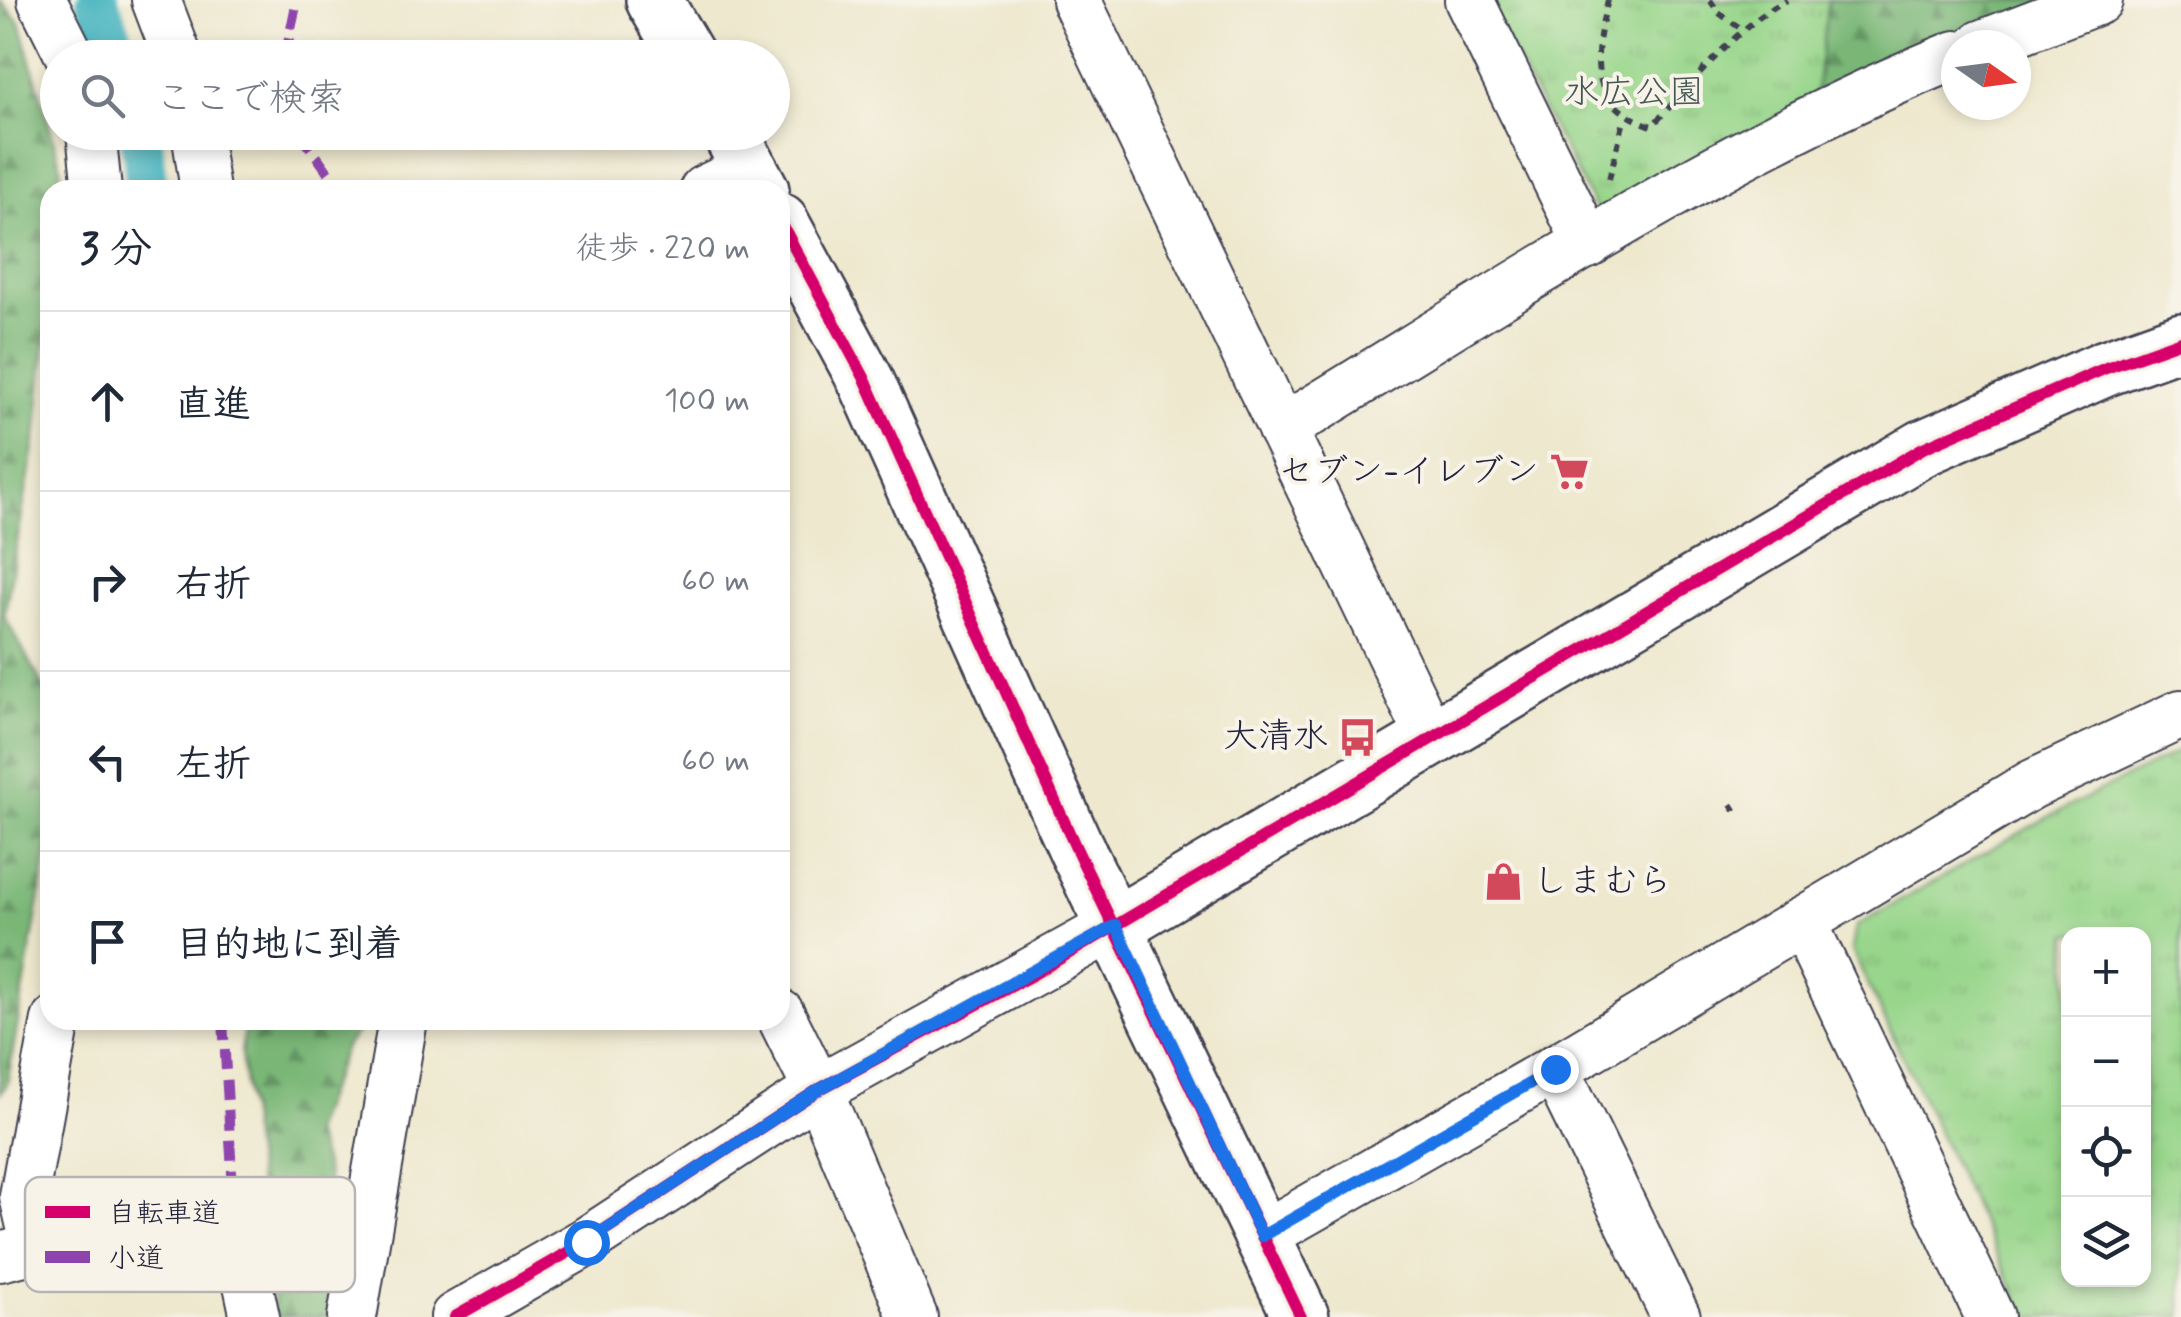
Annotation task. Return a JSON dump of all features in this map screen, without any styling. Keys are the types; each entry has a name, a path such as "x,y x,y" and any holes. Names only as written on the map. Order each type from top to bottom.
{"street":[{"path":"42,0 61,40"},
{"path":"156,0 171,40"},
{"path":"654,0 677,40"},
{"path":"1076,0 1432,740"},
{"path":"1468,0 1588,244"},
{"path":"2019,30 2098,0"},
{"path":"1282,429 1746,152 1886,83 1941,61"},
{"path":"93,150 96,180"},
{"path":"199,150 203,180"},
{"path":"790,239 866,380 1301,1317"},
{"path":"455,1317 586,1242 818,1090 1116,925 1923,448 2106,368 2181,341"},
{"path":"1262,1236 1555,1069 2031,785 2181,714"},
{"path":"1802,921 1990,1317"},
{"path":"27,1177 54,1030"},
{"path":"352,1317 401,1030"},
{"path":"788,1030 818,1090 913,1317"},
{"path":"1555,1069 1676,1317"},
{"path":"18,1253 25,1190"},
{"path":"249,1292 254,1317"}],"path":[{"path":"1608,0 1596,48 1606,95 1625,117 1652,126 1724,54 1740,28 1787,0"},
{"path":"1710,0 1719,13 1740,28"},
{"path":"1606,192 1625,117"},
{"path":"1732,804 1739,816"}],"green space":[{"path":"0,0 20,22 40,93 40,150 56,150 61,167 60,180 40,180 40,399 4,616 40,680 40,896 7,1084 0,1094"},
{"name":"水広公園","path":"1485,0 2059,0 1996,30 1941,30 1941,56 1601,219"},
{"path":"1828,0 2059,0 1987,30 1941,30 1941,49 1815,101"},
{"path":"2181,750 2181,1317 2026,1317 1852,950 1856,926 2046,818"},
{"path":"244,1030 359,1030 345,1047 312,1132 327,1177 257,1177 241,1054"},
{"path":"272,1292 336,1292 334,1317 275,1317"}],"waterway":[{"path":"97,0 113,40"},
{"path":"143,150 146,180"}],"marked path":[{"path":"289,40 297,0"},
{"path":"312,150 334,180"},
{"path":"224,1030 232,1177"}],"cycle path":[{"path":"790,240 866,381 1076,848 1301,1317"},
{"path":"455,1317 586,1242 818,1090 1032,975 1923,448 2106,368 2181,341"}],"place":[{"name":"セブン-イレブン","path":"1569,472"},
{"name":"大清水","path":"1358,737"},
{"name":"しまむら","path":"1503,882"}],"route":[{"path":"586,1242 818,1090 1032,975 1116,925 1262,1236 1555,1069"}]}
